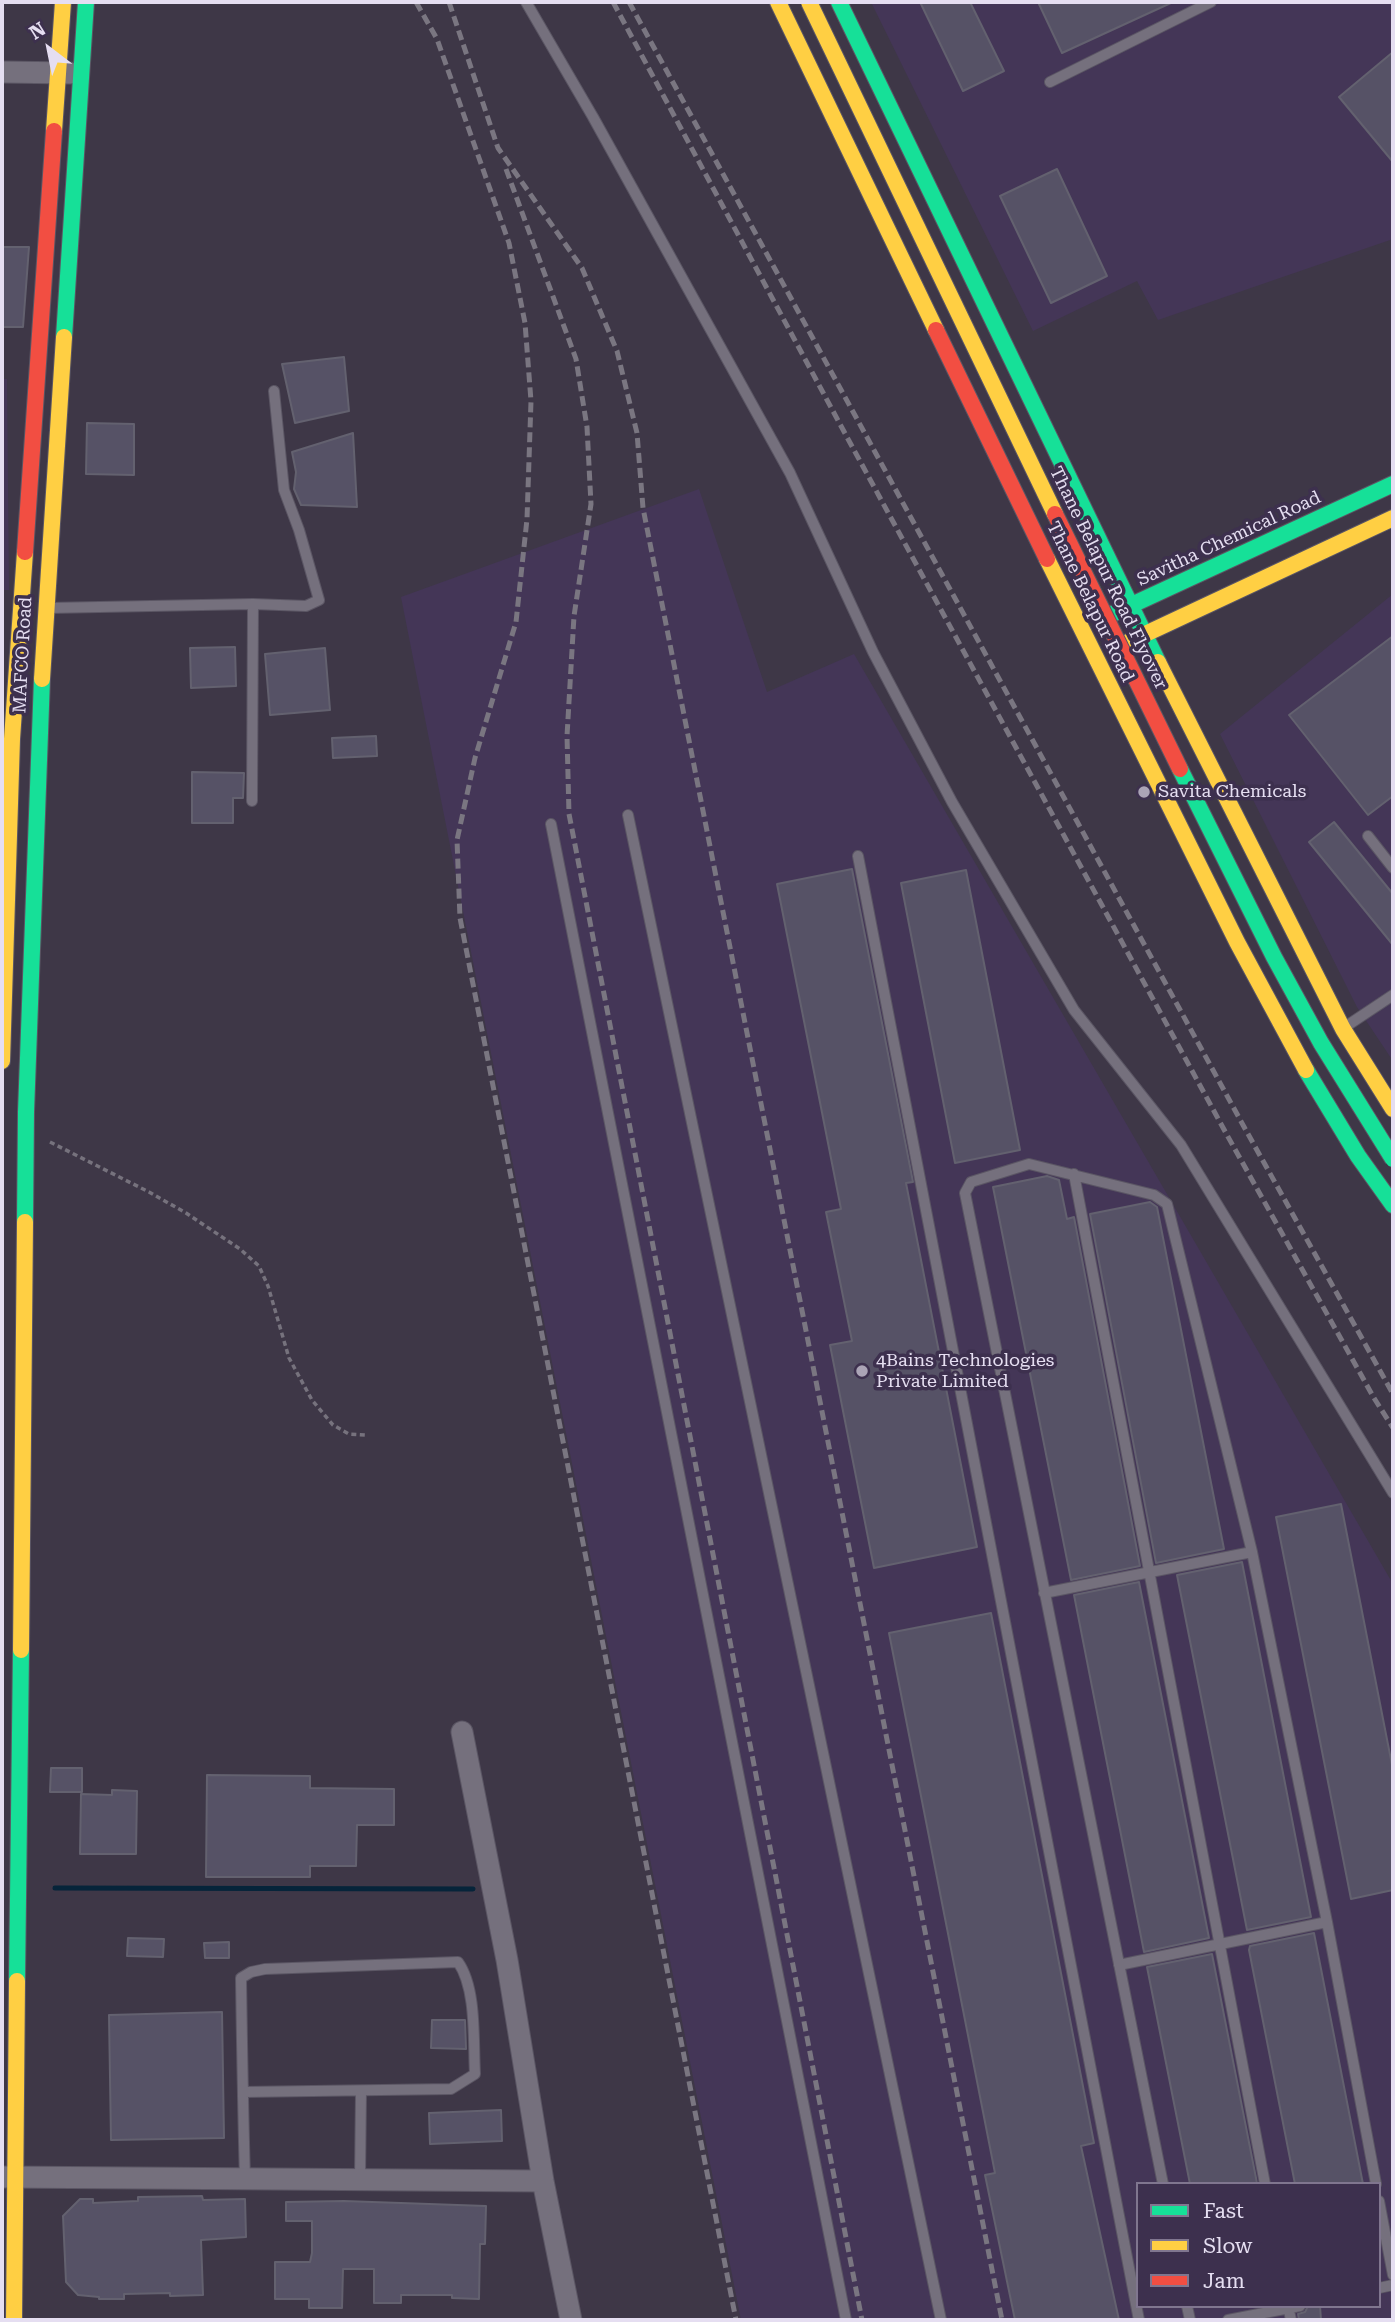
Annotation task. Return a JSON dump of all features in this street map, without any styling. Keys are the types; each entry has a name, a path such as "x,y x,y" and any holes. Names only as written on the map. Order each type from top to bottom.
{"main road":[{"name":"MAFCO Road","path":"2,1061 7,739 21,608 63,2"},
{"name":"MAFCO Road","path":"14,2320 9,2177 14,1911 20,1151 37,739 86,2"},
{"name":"Thane Belapur Road","path":"778,2 1095,657 1251,969 1299,1057 1367,1171 1393,1205"},
{"name":"Thane Belapur Road Flyover","path":"809,2 1104,616 1274,957 1321,1043 1393,1159"},
{"path":"839,2 1129,606 1298,944 1343,1029 1393,1109"},
{"name":"Savitha Chemical Road","path":"1081,628 1393,484"},
{"path":"1095,657 1393,518"}],"street":[{"path":"2,72 80,73"},
{"path":"7,739 37,739"},
{"path":"462,1732 507,1960 543,2180 571,2320"},
{"path":"9,2177 543,2180"},
{"path":"14,2320 33,2320"}],"lane":[{"path":"526,2 600,129 790,473 873,652 952,802 1074,1010 1181,1145 1393,1493"},
{"path":"1049,82 1211,2"},
{"path":"21,608 253,604 306,606 319,600 299,530 284,491 274,391"},
{"path":"252,802 253,604"},
{"path":"628,815 940,2320"},
{"path":"551,824 846,2320"},
{"path":"1368,836 1393,868"},
{"path":"858,856 1136,2304"},
{"path":"1343,1029 1393,995"},
{"path":"1163,2182 965,1193 971,1182 1029,1164 1154,1195 1167,1204 1252,1552 1327,1922 1376,2182"},
{"path":"1074,1174 1265,2182"},
{"path":"1044,1593 1252,1552"},
{"path":"1119,1965 1327,1922"},
{"path":"243,2092 451,2090 475,2074 469,1988 464,1972 458,1962 265,1969 251,1972 241,1978 243,2092 245,2179"},
{"path":"359,2180 360,2091"},
{"path":"1381,2212 1393,2275"},
{"path":"1228,2320 1292,2310"}],"path":[{"path":"22,1117 57,1146 186,1213 240,1249 259,1266 268,1286 289,1358 312,1400 333,1425 349,1434 366,1435"}],"shaded area":[{"path":"871,2 1393,2 1393,239 1158,320 1137,281 1033,331"},
{"path":"2,379 7,379 9,590 2,590"},
{"path":"699,489 767,692 854,654 1393,1584 1393,2320 741,2320 401,597"},
{"path":"1393,594 1393,1061 1357,1007 1220,734"}],"building":[{"path":"920,2 970,2 1004,71 963,91"},
{"path":"1038,2 1173,2 1062,53"},
{"path":"1393,52 1393,162 1339,97"},
{"path":"1057,169 1107,276 1051,303 1000,196"},
{"path":"2,247 29,247 23,327 2,327"},
{"path":"344,357 349,411 295,423 282,364"},
{"path":"87,423 134,424 134,475 86,474"},
{"path":"353,433 357,507 301,505 294,489 296,472 292,452"},
{"path":"1393,636 1393,796 1368,815 1289,715"},
{"path":"235,647 236,686 191,688 190,648"},
{"path":"325,648 330,710 270,715 265,654"},
{"path":"376,736 377,756 333,758 332,738"},
{"path":"192,772 244,773 243,798 233,798 233,823 192,823"},
{"path":"1334,822 1393,894 1393,945 1309,842"},
{"path":"852,869 913,1182 906,1183 977,1547 874,1568 830,1345 852,1341 826,1212 841,1209 777,884"},
{"path":"966,870 1020,1150 955,1163 901,883"},
{"path":"1047,1176 1059,1180 1067,1219 1074,1217 1140,1566 1071,1580 993,1187"},
{"path":"1150,1202 1157,1207 1224,1549 1156,1563 1090,1214"},
{"path":"1341,1504 1393,1770 1393,1890 1351,1899 1276,1517"},
{"path":"1242,1562 1311,1917 1247,1930 1177,1575"},
{"path":"1139,1582 1209,1938 1144,1952 1074,1595"},
{"path":"991,1613 1094,2143 1081,2146 1119,2320 1015,2320 985,2175 995,2173 889,1633"},
{"path":"51,1768 82,1768 82,1792 50,1792"},
{"path":"207,1775 310,1776 310,1788 394,1789 394,1825 357,1825 356,1866 310,1866 310,1877 206,1877"},
{"path":"112,1790 137,1791 136,1854 80,1854 81,1794 112,1795"},
{"path":"1314,1933 1363,2182 1295,2182 1250,1946"},
{"path":"128,1938 164,1939 163,1957 127,1956"},
{"path":"229,1942 229,1958 205,1958 204,1943"},
{"path":"1212,1954 1257,2182 1190,2182 1147,1967"},
{"path":"222,2012 224,2138 111,2140 109,2015"},
{"path":"432,2020 465,2020 466,2049 431,2048"},
{"path":"501,2110 502,2141 430,2144 429,2113"},
{"path":"202,2196 203,2200 245,2199 246,2237 201,2240 203,2295 124,2294 124,2299 99,2299 78,2295 66,2282 63,2216 80,2199 93,2199 93,2203 138,2201 138,2197"},
{"path":"344,2201 486,2206 485,2244 480,2244 479,2299 452,2298 452,2295 401,2295 401,2303 374,2303 374,2269 343,2269 342,2308 309,2308 309,2299 275,2299 275,2262 310,2262 312,2253 312,2221 286,2221 286,2202"},
{"path":"1307,2308 1320,2308 1321,2320 1299,2320 1298,2314 1305,2312"}],"waterway":[{"path":"55,1888 473,1889"}],"railway":[{"path":"416,2 437,39 509,243 525,323 531,401 527,519 516,622 475,758 457,840 460,918 736,2320"},
{"path":"449,2 498,148 582,268 617,351 637,433 643,508 1002,2320"},
{"path":"613,2 1227,1135 1393,1428"},
{"path":"629,2 1393,1394"},
{"path":"506,169 576,359 587,427 591,504 574,616 567,736 569,814 862,2320"}],"traffic: fast":[{"path":"64,337 86,2"},
{"path":"839,2 1158,662"},
{"path":"1110,615 1393,484"},
{"path":"25,1222 26,1112 42,679"},
{"path":"1180,769 1274,957 1321,1043 1393,1159"},
{"path":"1306,1070 1358,1156 1393,1205"},
{"path":"17,1981 21,1650"}],"traffic: slow":[{"path":"54,131 63,2"},
{"path":"778,2 936,330"},
{"path":"809,2 1055,514"},
{"path":"42,679 64,337"},
{"path":"1124,644 1393,518"},
{"path":"2,1061 12,739 25,552"},
{"path":"1047,559 1237,942 1306,1070"},
{"path":"1158,662 1343,1029 1393,1109"},
{"path":"21,1650 25,1222"},
{"path":"14,2320 17,1981"}],"traffic: jam":[{"path":"25,552 54,131"},
{"path":"936,330 1047,559"},
{"path":"1055,514 1180,769"}],"place":[{"name":"Savita Chemicals","path":"1144,792"},
{"name":"4Bains Technologies Private Limited","path":"862,1371"}]}
